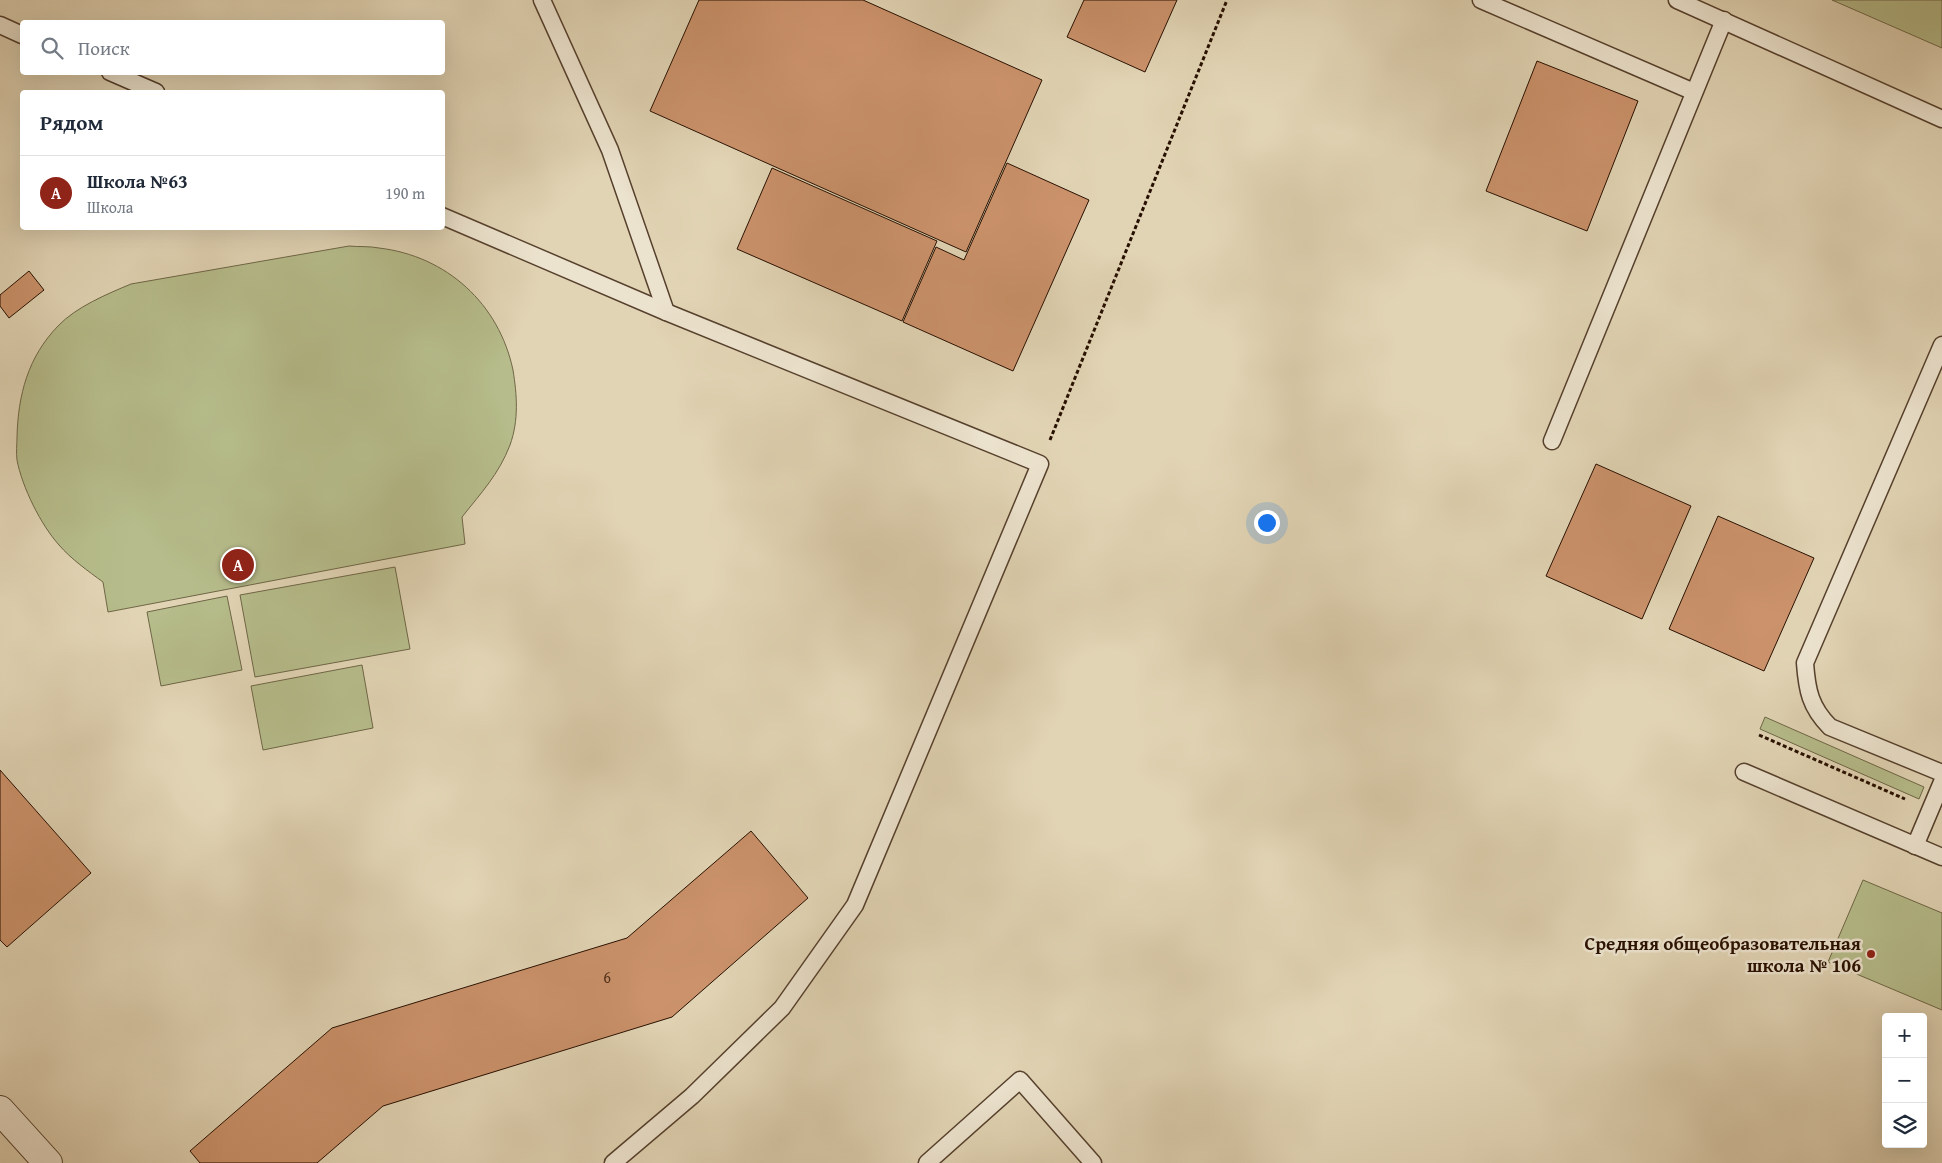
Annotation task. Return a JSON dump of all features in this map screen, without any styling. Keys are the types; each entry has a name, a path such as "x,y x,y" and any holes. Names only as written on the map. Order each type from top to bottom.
{"street":[{"path":"0,1110 48,1163"}],"lane":[{"path":"542,0 610,150 666,312"},
{"path":"1481,0 1694,92"},
{"path":"1677,0 1942,119"},
{"path":"1552,441 1724,20"},
{"path":"0,25 20,34"},
{"path":"117,75 151,90"},
{"path":"445,217 666,312 1040,464 854,904 782,1008 692,1096 614,1163"},
{"path":"1940,353 1805,663 1806,684 1818,714 1830,726 1942,773"},
{"path":"1744,772 1942,858"},
{"path":"1915,846 1942,782"},
{"path":"927,1163 1020,1080 1093,1163"}],"path":[{"path":"1040,464 1227,0"},
{"path":"1759,735 1930,810"}],"green space":[{"path":"1832,0 1942,0 1942,48"},
{"path":"349,246 375,247 404,253 427,261 448,273 466,287 482,305 496,324 506,346 513,370 515,389 516,408 513,436 501,465 462,517 465,544 108,612 103,582 80,565 52,537 33,505 23,482 17,460 20,406 27,377 39,351 65,319 83,307 131,284"},
{"path":"395,567 410,649 255,677 240,595"},
{"path":"227,596 242,670 161,686 147,612"},
{"path":"362,665 373,728 263,750 251,686"},
{"path":"1765,717 1924,787 1919,799 1760,729"},
{"path":"1863,880 1942,913 1942,1010 1828,962"}],"building":[{"path":"699,0 863,0 1042,80 966,252 650,111"},
{"path":"1084,0 1177,0 1145,72 1067,37"},
{"path":"1537,61 1638,101 1587,231 1486,191"},
{"path":"1007,163 1089,200 1013,371 903,322 936,247 964,260"},
{"path":"772,168 937,241 902,321 737,249"},
{"path":"29,271 44,290 9,318 0,306 0,295"},
{"path":"1596,464 1691,506 1642,619 1546,576"},
{"path":"1718,516 1814,558 1764,671 1669,629"},
{"path":"0,770 91,873 7,947 0,940"},
{"path":"751,831 808,898 672,1017 383,1106 317,1163 200,1163 190,1151 332,1028 627,938"}],"place":[{"name":"Школа №63","path":"238,565"},
{"name":"Средняя общеобразовательная школа № 106","path":"1871,954"}]}
